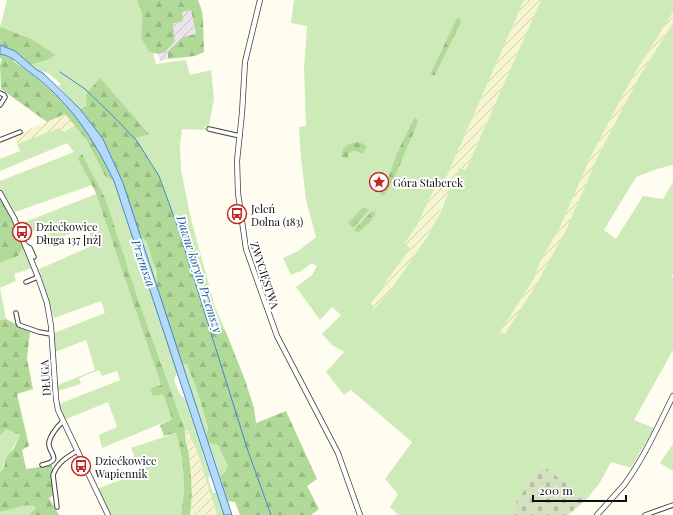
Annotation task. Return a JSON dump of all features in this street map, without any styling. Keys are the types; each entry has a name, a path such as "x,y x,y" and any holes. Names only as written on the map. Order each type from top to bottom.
{"street":[{"name":"ZWYCIĘSTWA","path":"260,0 245,62 237,161 237,187 243,232 249,259 277,336 338,453 360,515"},
{"path":"0,93 5,97 0,105"},
{"path":"209,129 240,136"},
{"path":"0,140 20,132"},
{"name":"DŁUGA","path":"0,193 14,218 38,277 49,313 58,410 108,515"},
{"name":"DŁUGA","path":"25,245 30,248 34,257"},
{"path":"26,282 38,277"},
{"path":"16,313 19,325 39,332 51,334"},
{"path":"597,515 633,471 649,445 673,396"},
{"path":"42,465 51,463 53,460 54,455 49,446 49,441 58,426 63,421"},
{"path":"57,506 54,472 64,459 77,451"},
{"path":"645,515 673,505"}],"shaded area":[{"path":"191,10 196,34 167,54 168,59 160,61 158,54 166,52 175,41 173,23 182,12"}],"green space":[{"path":"7,0 137,0 142,13 141,38 149,52 153,53 156,64 186,60 190,75 211,70 214,99 209,125 207,127 203,127 206,128 206,130 182,129 180,145 181,170 191,219 215,307 226,332 203,309 176,223 158,174 136,137 149,134 87,105 80,109 58,86 61,84 48,73 37,70 30,65 47,60 0,27"},
{"path":"137,0 198,0 202,11 204,52 195,56 168,59 168,52 183,37 196,34 191,10 182,12 183,20 181,22 173,23 175,41 166,52 158,54 149,52 141,38 142,13"},
{"path":"294,0 524,0 442,187 435,187 417,225 405,243 410,249 371,303 374,309 389,292 426,239 441,211 459,168 466,170 541,0 673,0 673,12 633,76 592,154 560,227 539,264 535,277 500,332 505,334 536,285 567,228 598,156 639,77 673,23 673,165 636,177 604,230 616,239 643,196 663,199 673,182 673,350 634,420 654,428 631,468 611,462 601,481 587,499 542,465 507,515 398,515 390,507 398,494 385,479 412,442 351,390 344,395 326,372 344,352 332,345 322,334 341,315 332,307 320,320 296,287 312,275 317,266 312,263 301,271 291,275 283,258 298,251 316,237 306,200 299,127 306,126 304,69 307,26 291,23","holes":["457,19 462,20 431,75","414,118 418,119 417,125 393,181 380,194 385,187 396,155"]},
{"path":"524,0 541,0 466,170 460,168 426,239 389,292 374,310 371,303 410,249 405,244 417,225 435,186 442,187"},
{"path":"673,12 673,23 639,77 598,156 567,228 536,285 505,335 500,332 535,277 539,264 560,227 592,154 633,76"},
{"path":"457,18 462,20 435,75 430,75"},
{"path":"0,27 31,39 56,55 47,60 30,65 15,51 0,45"},
{"path":"0,54 14,59 13,61 40,81 73,113 90,136 114,181 105,176 86,139 65,114 47,122 1,89 0,65 2,59 0,58"},
{"path":"100,78 149,134 136,138 158,174 176,223 203,309 226,332 245,380 254,408 256,423 286,411 317,479 307,486 319,509 311,515 240,515 235,502 228,501 220,476 224,473 228,466 218,445 209,443 206,435 208,428 198,393 187,365 182,363 180,358 157,287 156,271 148,246 146,241 139,234 123,183 110,153 103,139 80,109 87,105 86,94"},
{"path":"65,114 75,125 63,132 59,128 17,144 15,136"},
{"path":"414,118 418,119 417,125 393,181 384,196 380,194 385,187 396,155"},
{"path":"75,125 86,139 105,176 114,181 177,373 174,380 179,393 185,399 210,475 208,479 213,493 216,493 224,515 217,515 197,451 188,431 185,430 138,299 106,200 78,159 92,185 15,212 0,188 0,181 74,152 67,143 0,171 0,159 20,151 17,144 59,128 64,132"},
{"path":"359,142 367,146 363,154 352,151 348,154 348,158 341,157 343,149 348,144"},
{"path":"82,154 106,200 138,299 185,430 191,478 190,515 181,515 184,484 181,453 176,433 164,436 160,425 172,419 163,394 153,396 150,389 161,385 95,191 78,159"},
{"path":"96,194 161,385 150,389 163,394 172,419 102,448 99,435 117,427 108,402 64,420 59,404 120,380 117,371 102,376 99,370 79,378 81,384 58,391 56,386 95,370 86,340 55,352 54,333 105,313 101,301 54,318 39,269 94,245 87,227 51,241 46,227 26,234 20,224"},
{"path":"0,199 6,206 24,246 18,256 0,263"},
{"path":"363,207 369,210 353,228 348,223"},
{"path":"372,211 376,213 370,222 358,233 354,230"},
{"path":"139,234 146,241 151,251 157,287"},
{"path":"24,246 32,268 14,274 16,281 0,288 0,263 18,256"},
{"path":"0,288 6,319 0,320"},
{"path":"6,319 30,332 27,359 33,389 17,394 29,446 22,450 26,469 52,465 57,493 49,498 59,515 29,515 36,508 34,506 27,505 0,512 0,473 4,467 6,458 14,448 20,435 6,429 0,436 0,320"},
{"path":"182,363 187,365 198,393 208,428 206,435"},
{"path":"6,429 20,435 0,473 0,436"},
{"path":"185,430 188,431 197,451 217,515 190,515 191,473 188,446 184,436"},
{"path":"176,433 181,453 184,484 181,515 109,515 97,489 141,472 131,448"},
{"path":"209,443 218,445 228,466 224,473 220,476"},
{"path":"673,444 673,471 660,463"},
{"path":"542,465 587,499 568,515 507,515"},
{"path":"27,505 34,505 37,509 29,515 0,515 0,512"}],"water":[{"name":"Przemsza","path":"0,45 15,51 37,70 43,73 80,109 103,139 123,183 232,515 224,515 114,181 97,149 78,120 43,82 13,59 0,54"}],"waterway":[{"name":"Dawne koryto Przemszy","path":"60,72 85,89 137,141 159,176 178,228 248,451 271,515"}],"place":[{"name":"Góra Staberek","path":"379,182"},
{"name":"Jeleń Dolna (183)","path":"237,214"},
{"name":"Dziećkowice Długa 137 [nż]","path":"22,232"},
{"name":"Dziećkowice Wapiennik","path":"81,466"}]}
